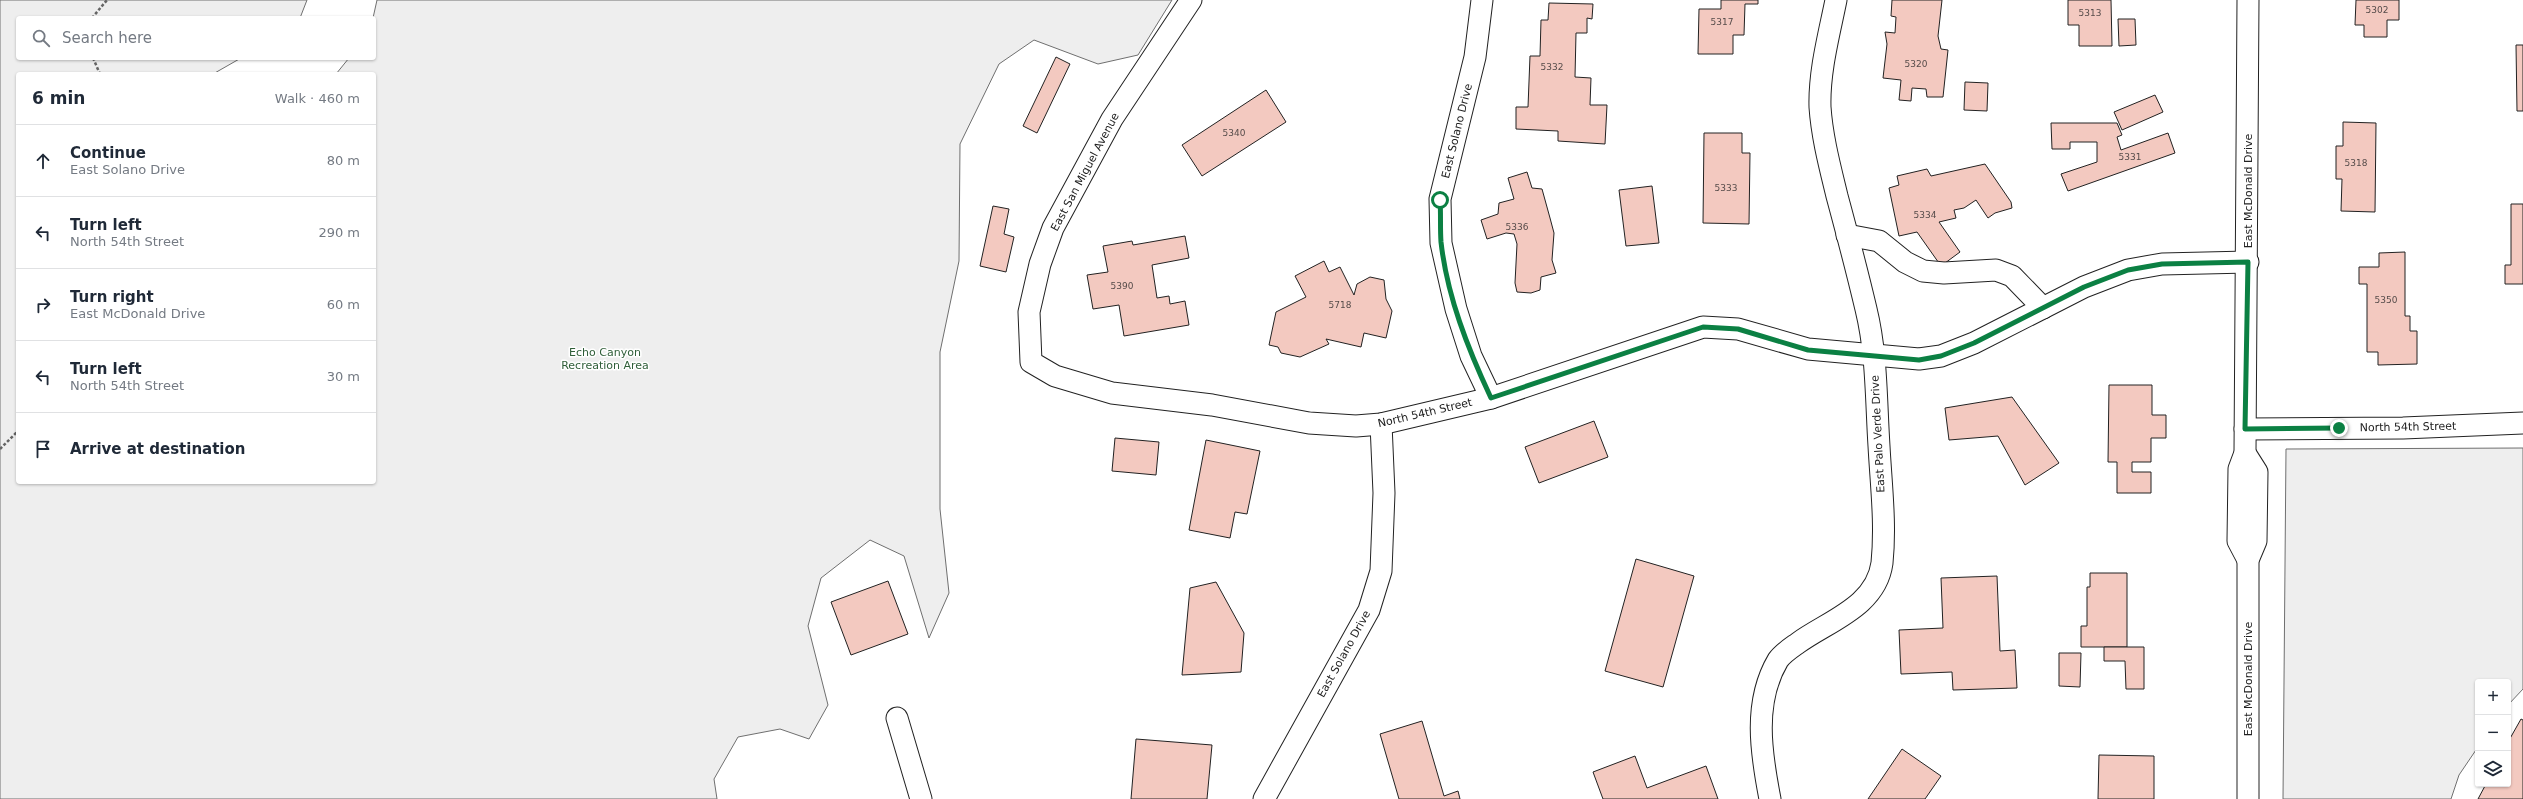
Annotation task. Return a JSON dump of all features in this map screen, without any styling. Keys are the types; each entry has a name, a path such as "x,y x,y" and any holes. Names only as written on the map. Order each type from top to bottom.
{"street":[{"name":"East San Miguel Avenue","path":"1031,362 1030,312 1040,264 1053,228 1112,119 1191,0"},
{"name":"East Solano Drive","path":"1482,0 1475,57 1440,200 1441,242 1456,309 1471,356 1491,398"},
{"name":"East Palo Verde Drive","path":"1770,799 1762,741 1762,711 1763,696 1771,676 1780,658 1791,648 1858,605 1873,588 1881,565 1883,525 1875,357 1866,310 1825,150 1820,106 1823,67 1836,0"},
{"name":"East McDonald Drive","path":"2248,0 2248,262 2245,453 2257,472 2256,541 2248,560 2248,799"},
{"path":"1847,235 1879,241 1905,262 1923,271 1944,273 1996,270 2012,276 2043,308"},
{"name":"North 54th Street","path":"1031,362 1055,376 1112,393 1212,405 1309,423 1356,426 1381,424 1491,398 1703,327 1738,329 1808,350 1919,360 1941,356 1974,343 2084,287 2128,270 2162,264 2248,262"},
{"name":"North 54th Street","path":"2245,429 2403,428 2523,423"},
{"name":"East Solano Drive","path":"1264,799 1369,610 1381,571 1384,493 1381,424"},
{"path":"897,718 921,799"}],"path":[{"path":"94,16 107,0"},
{"path":"94,60 99,72"},
{"path":"0,449 16,433"}],"green space":[{"name":"Echo Canyon Recreation Area","path":"0,0 307,0 301,16 16,16 16,60 238,60 216,72 16,72 16,484 376,484 376,72 338,72 347,60 376,60 376,16 373,16 377,0 1172,0 1138,55 1098,64 1034,40 999,64 960,144 959,261 940,352 940,509 949,593 929,638 904,556 870,540 821,578 808,626 828,705 809,739 780,729 738,737 714,779 717,799 0,799"},
{"path":"2523,448 2523,689 2511,702 2511,679 2475,679 2475,751 2459,775 2451,799 2283,799 2286,449"}],"building":[{"path":"1721,0 1758,0 1758,4 1745,4 1744,35 1733,35 1733,54 1698,54 1699,9 1721,9"},
{"path":"1892,0 1942,0 1938,36 1941,49 1948,50 1943,97 1927,97 1926,89 1912,88 1911,101 1899,100 1901,80 1883,78 1887,44 1885,32 1895,33 1896,17 1891,16"},
{"path":"2068,0 2111,0 2112,46 2079,46 2079,25 2068,25"},
{"path":"2356,0 2399,0 2399,20 2387,20 2387,37 2364,37 2364,25 2355,25"},
{"path":"1549,3 1593,4 1592,19 1587,18 1587,33 1576,33 1575,77 1591,78 1590,105 1607,105 1605,144 1558,141 1558,131 1516,129 1516,107 1528,107 1530,56 1540,56 1541,20 1548,20"},
{"path":"2118,19 2135,19 2136,45 2119,46"},
{"path":"2516,45 2523,45 2523,111 2517,111"},
{"path":"1056,57 1070,64 1037,133 1023,126"},
{"path":"1965,82 1988,83 1987,111 1964,110"},
{"path":"1266,90 1286,122 1202,176 1182,145"},
{"path":"2155,95 2163,112 2122,130 2114,112"},
{"path":"2343,122 2376,123 2375,212 2341,211 2342,179 2336,179 2336,146 2343,146"},
{"path":"2051,123 2117,123 2122,135 2117,137 2121,150 2168,133 2175,153 2068,191 2061,174 2097,162 2097,142 2070,142 2070,149 2052,149"},
{"path":"1704,133 1742,133 1742,153 1750,153 1749,224 1703,223"},
{"path":"1985,164 2011,202 2012,208 1995,213 1988,218 1976,200 1964,208 1954,210 1956,218 1939,222 1960,252 1941,266 1917,232 1899,236 1889,188 1899,185 1897,176 1927,169 1931,176"},
{"path":"1527,172 1532,188 1542,189 1554,233 1552,260 1556,273 1541,277 1540,290 1531,293 1517,292 1515,283 1517,244 1514,234 1506,233 1487,239 1481,220 1498,214 1499,203 1514,199 1508,178"},
{"path":"1652,186 1659,243 1626,246 1619,190"},
{"path":"2511,204 2523,204 2523,284 2505,284 2505,265 2511,265"},
{"path":"993,206 1009,209 1004,234 1014,237 1006,272 980,266"},
{"path":"1185,236 1189,258 1152,265 1157,298 1169,296 1170,304 1185,301 1189,325 1124,336 1119,305 1093,309 1087,275 1108,272 1103,246 1132,241 1133,245"},
{"path":"2405,252 2405,316 2410,316 2410,331 2417,331 2417,364 2378,365 2378,352 2367,352 2367,284 2359,284 2359,267 2379,267 2379,253"},
{"path":"1324,261 1329,272 1340,267 1354,295 1357,284 1370,277 1384,280 1386,299 1392,311 1386,338 1364,333 1361,347 1326,339 1329,344 1300,357 1281,353 1278,347 1269,345 1276,312 1306,297 1295,276"},
{"path":"2109,385 2152,385 2152,415 2166,415 2166,438 2151,438 2151,462 2132,462 2132,472 2151,472 2151,493 2117,493 2117,462 2108,462"},
{"path":"2012,397 2059,463 2025,485 1998,436 1949,440 1945,408"},
{"path":"1594,421 1608,457 1539,483 1525,447"},
{"path":"1115,438 1159,442 1156,475 1112,471"},
{"path":"1206,440 1260,451 1247,514 1235,512 1230,538 1189,530"},
{"path":"1636,559 1694,576 1663,687 1605,671"},
{"path":"2090,573 2127,573 2127,647 2081,647 2081,626 2087,626 2087,587 2090,587"},
{"path":"1997,576 2000,651 2015,650 2017,688 1953,690 1952,672 1901,674 1899,630 1943,628 1941,578"},
{"path":"888,581 908,634 851,655 831,602"},
{"path":"1216,582 1244,633 1241,672 1182,675 1190,588"},
{"path":"2104,647 2144,647 2144,689 2126,689 2125,661 2104,661"},
{"path":"2059,653 2081,653 2080,687 2059,686"},
{"path":"2521,719 2523,720 2523,799 2478,799 2484,787 2511,787 2511,737"},
{"path":"1422,721 1444,796 1458,791 1460,799 1399,799 1380,734"},
{"path":"1136,739 1212,745 1207,799 1131,799"},
{"path":"1902,749 1941,776 1925,799 1868,799"},
{"path":"2099,755 2154,756 2154,799 2098,799"},
{"path":"1635,756 1647,788 1706,766 1718,799 1603,799 1593,772"}],"route":[{"path":"1440,200 1441,242 1456,309 1471,356 1491,398 1703,327 1738,329 1808,350 1919,360 1941,356 1974,343 2084,287 2128,270 2162,264 2223,261 2248,262 2245,429 2339,428"}]}
